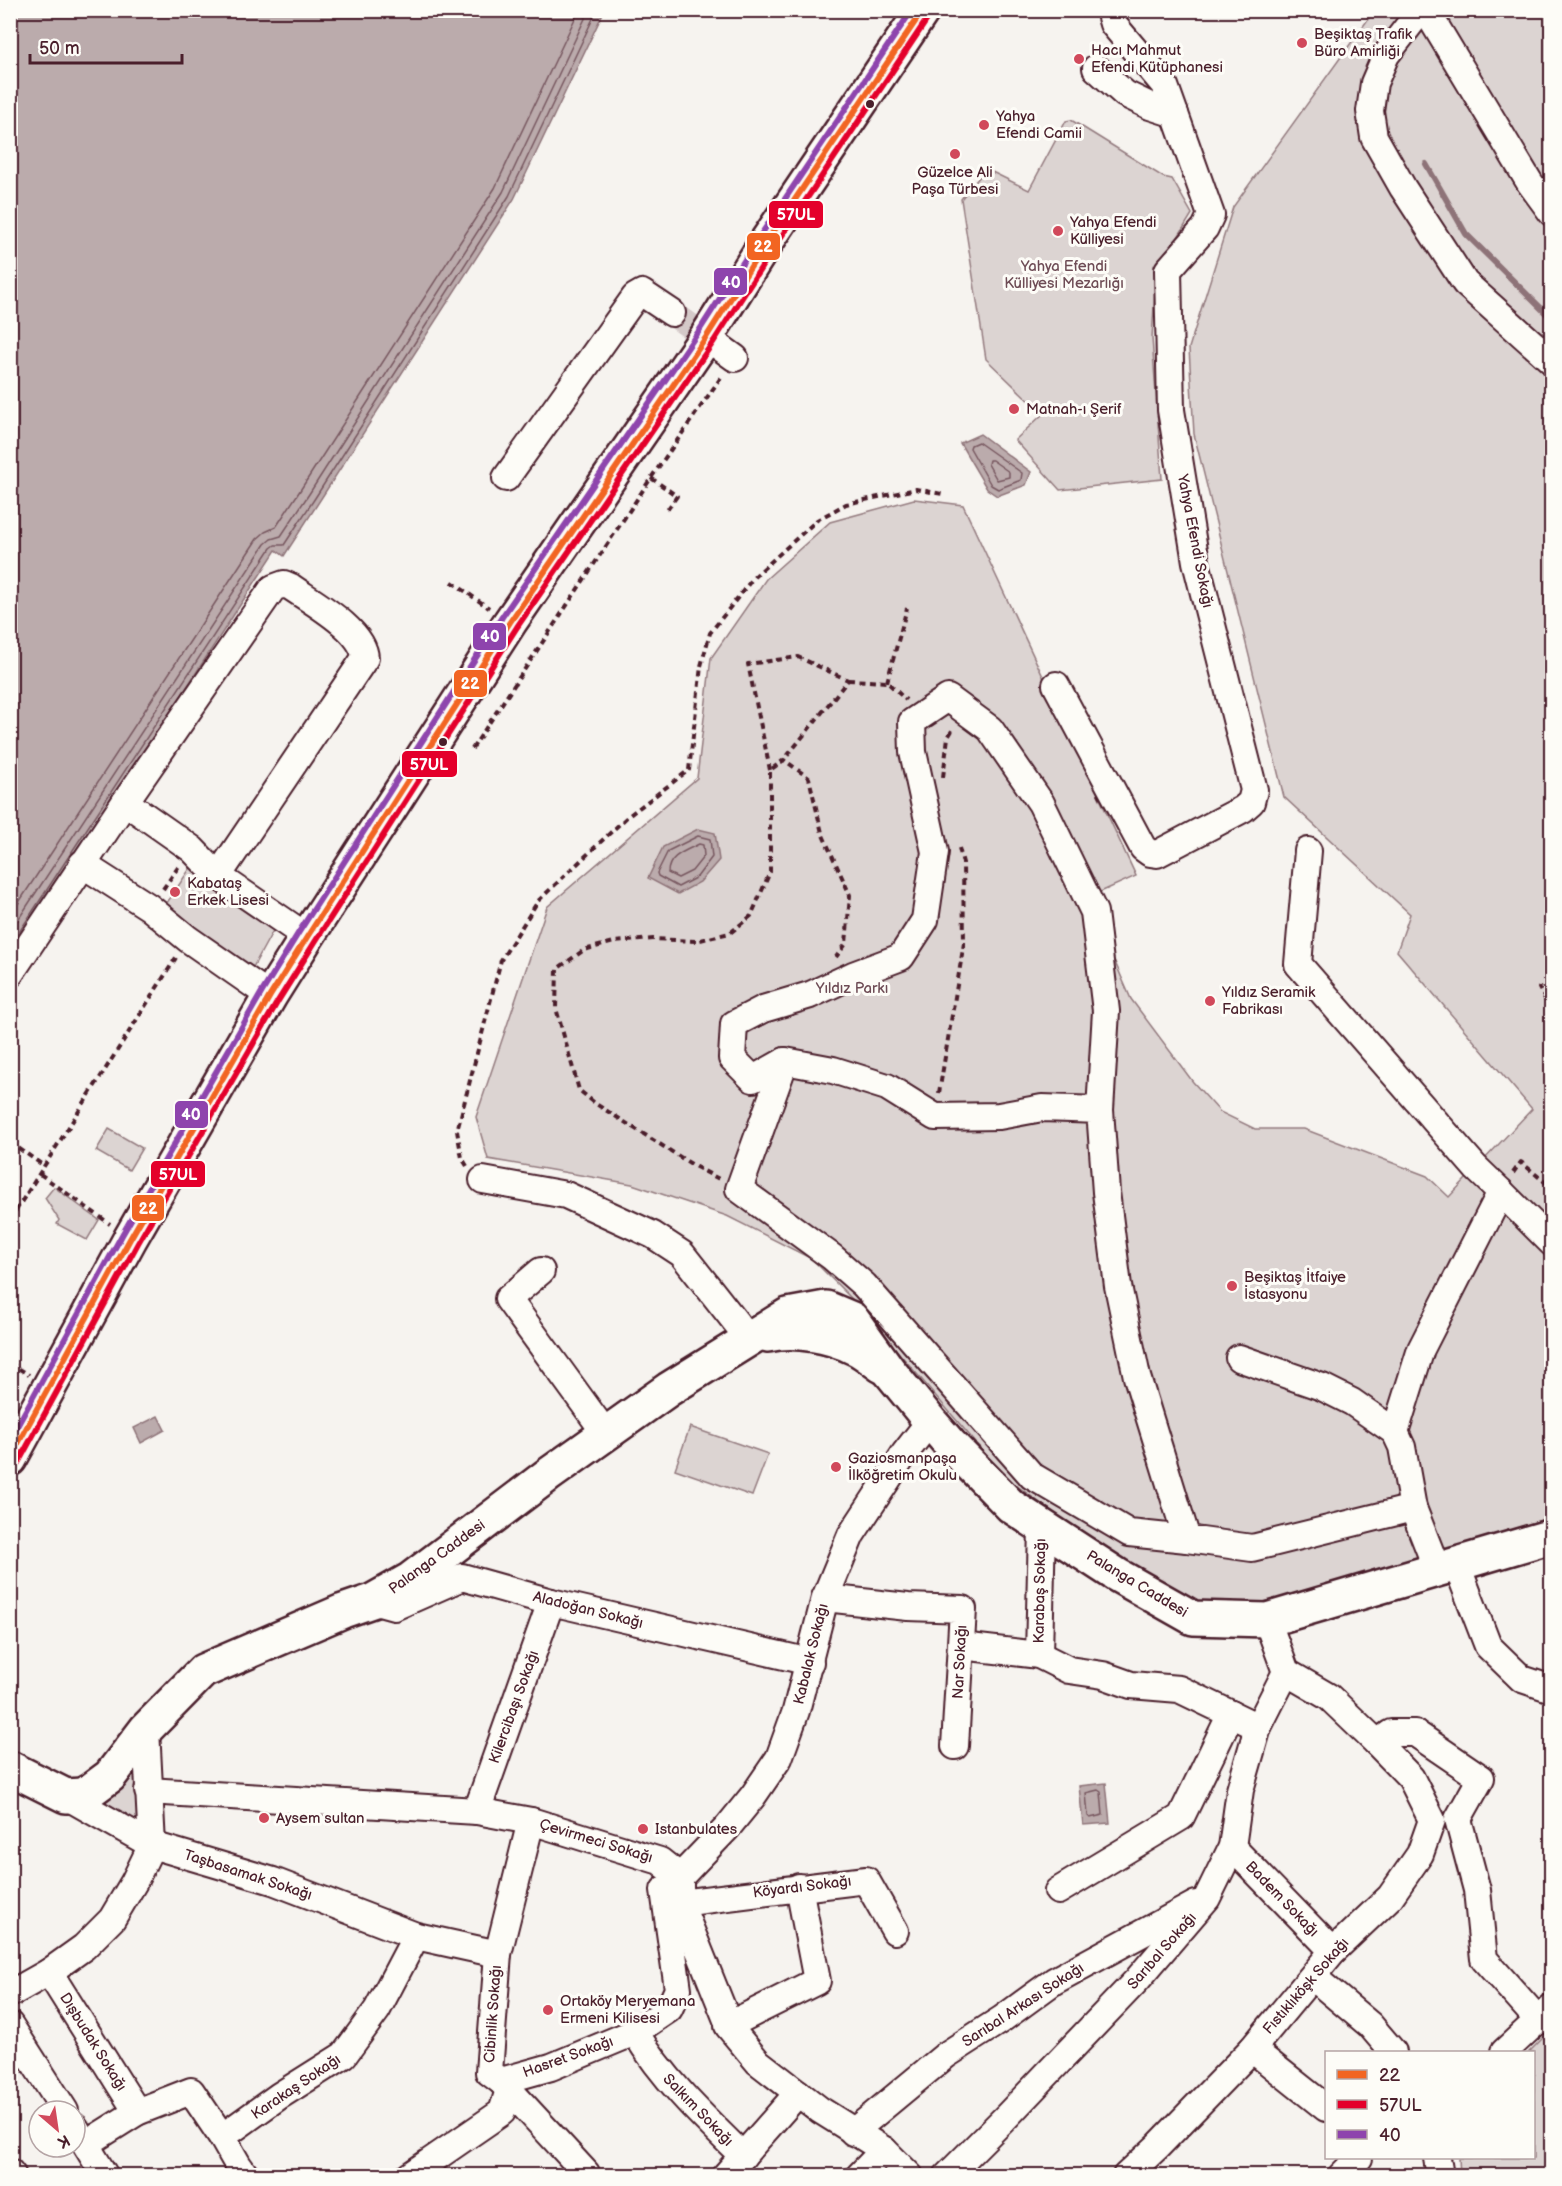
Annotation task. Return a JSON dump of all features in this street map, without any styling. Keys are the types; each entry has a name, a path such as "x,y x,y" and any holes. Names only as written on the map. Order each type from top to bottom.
{"main road":[{"path":"10,1459 130,1239 270,996 307,937 510,622 707,336 767,242 923,10"},
{"name":"Palanga Caddesi","path":"66,1796 82,1795 100,1785 110,1776 146,1729 202,1671 372,1601 411,1579 669,1389 748,1339 783,1331 811,1334 854,1347 890,1372 950,1444 1011,1506 1117,1575 1193,1618 1268,1620 1551,1536"},
{"name":"Taşbasamak Sokağı","path":"10,1768 66,1796"}],"street":[{"name":"Yahya Efendi Sokağı","path":"1056,685 1143,848 1150,853 1157,854 1243,810 1251,802 1254,790 1196,562 1171,410 1168,270 1205,228 1211,215 1165,86 1113,24 1109,10"},
{"path":"1421,10 1386,55 1374,82 1370,111 1374,137 1403,188 1465,283 1551,361"},
{"path":"1426,10 1530,183 1551,213"},
{"path":"1096,68 1125,94 1150,106 1175,114"},
{"path":"506,478 635,297 642,293 672,313"},
{"path":"10,974 82,864 273,588 284,584 337,619 357,638 365,654 363,663 218,876"},
{"path":"1100,1110 1042,1108 999,1116 935,1118 887,1087 832,1070 785,1061 753,1079 732,1058 734,1024 763,1009 810,995 853,975 901,957 925,920 934,852 927,806 914,752 912,722 948,698 990,729 1041,803 1094,912 1106,1011 1100,1110 1106,1192 1120,1297 1137,1377 1187,1539"},
{"path":"125,802 192,849 218,876 307,937"},
{"path":"1308,851 1298,964 1476,1168 1551,1243"},
{"path":"82,864 149,907 188,939 270,996"},
{"path":"785,1061 739,1190 832,1257 864,1285 1032,1476 1129,1533 1252,1548 1413,1508"},
{"path":"483,1179 566,1195 653,1235 682,1254 748,1339"},
{"path":"1395,1432 1421,1349 1501,1192"},
{"path":"541,1271 508,1299 606,1434"},
{"path":"1239,1358 1322,1387 1352,1402 1395,1432 1402,1447 1413,1508 1447,1566 1488,1646 1522,1679 1551,1689"},
{"name":"Kabalak Sokağı","path":"680,1877 727,1828 753,1796 778,1758 796,1711 825,1598 850,1535 905,1453 930,1421"},
{"name":"Karabaş Sokağı","path":"1039,1655 1042,1526"},
{"name":"Aladoğan Sokağı","path":"372,1601 394,1607 462,1577 551,1602 810,1662"},
{"name":"Nar Sokağı","path":"825,1598 908,1607 963,1609 955,1746"},
{"name":"Kilercibaşı Sokağı","path":"477,1811 551,1602"},
{"path":"1268,1620 1286,1672"},
{"path":"961,1646 1039,1655 1069,1670 1103,1675 1131,1685 1179,1689 1258,1727"},
{"name":"Sarıbal Sokağı","path":"947,2175 1130,1988 1207,1898 1232,1847 1240,1790 1258,1727 1286,1672"},
{"name":"Fıstıklıköşk Sokağı","path":"1126,2175 1158,2146 1252,2049 1333,1951 1390,1897 1420,1854 1432,1820 1411,1778 1377,1743 1329,1696 1286,1672"},
{"path":"1058,1891 1181,1817 1231,1714"},
{"path":"10,1994 49,1972 84,1947 112,1919 134,1882 152,1845 146,1729"},
{"path":"1377,1743 1391,1733 1415,1733 1481,1778 1458,1819 1477,1890 1484,1959 1545,2014 1505,2051"},
{"name":"Çevirmeci Sokağı","path":"148,1791 477,1811 531,1821 660,1861 680,1877"},
{"name":"Taşbasamak Sokağı","path":"66,1796 152,1845 273,1881 416,1936 498,1954"},
{"name":"Cibinlik Sokağı","path":"531,1821 498,1954 489,2072 505,2085 583,2174"},
{"name":"Badem Sokağı","path":"1232,1847 1333,1951"},
{"name":"Hasret Sokağı","path":"505,2085 635,2032 669,2009 678,1989 660,1861"},
{"path":"680,1877 680,1902 728,2026 758,2062 853,2132 884,2150 910,2175"},
{"name":"Köyardı Sokağı","path":"680,1902 866,1880 895,1931"},
{"path":"729,2025 817,1981 799,1887"},
{"name":"Sarıbal Arkası Sokağı","path":"853,2132 946,2055 1002,2019 1054,1981 1207,1898"},
{"name":"Karakaş Sokağı","path":"222,2137 279,2096 344,2055 377,2010 416,1936"},
{"name":"Dışbudak Sokağı","path":"49,1972 137,2112"},
{"path":"1313,1977 1370,2025 1392,2051"},
{"path":"10,2025 57,2099"},
{"name":"Salkım Sokağı","path":"635,2032 651,2059 681,2095 742,2156"},
{"path":"1252,2049 1325,2107"},
{"path":"409,2175 502,2112 505,2085"},
{"path":"87,2133 191,2091 222,2137 236,2172"},
{"path":"725,2175 798,2093"},
{"path":"87,2145 105,2175"},
{"path":"859,2175 884,2150"},
{"path":"1341,2175 1358,2159"},
{"path":"1353,2175 1359,2159"},
{"path":"1437,2159 1440,2175"}],"path":[{"path":"1542,10 1551,22"},
{"path":"472,749 651,478 726,352"},
{"path":"651,478 677,496 665,513"},
{"path":"483,1179 471,1173 462,1158 456,1131 501,960 538,901 627,816 689,770 701,666 710,633 754,577 817,520 846,504 916,489 942,494"},
{"path":"452,582 510,622"},
{"path":"887,682 907,608"},
{"path":"739,1190 696,1167 596,1104 579,1090 556,1008 557,969 584,950 614,942 652,939 696,941 730,933 751,916 770,872 770,770 748,664 798,657 848,680 887,682 922,715"},
{"path":"770,770 784,760 848,680"},
{"path":"943,778 948,737 964,710"},
{"path":"784,760 809,778 822,833 850,896 846,944 834,961"},
{"path":"935,1118 964,943 963,863 957,842"},
{"path":"149,907 192,849"},
{"path":"11,1216 188,939"},
{"path":"1551,990 1539,988 1551,1012"},
{"path":"10,1142 44,1166"},
{"path":"1521,1162 1551,1188"},
{"path":"40,1173 130,1239"}],"green space":[{"name":"Yıldız Parkı","path":"1374,11 1551,11 1551,1517 1270,1606 1195,1602 1139,1575 1006,1478 857,1304 812,1259 727,1216 632,1184 488,1159 476,1117 547,907 697,778 711,658 766,579 830,522 914,499 963,505 1136,876 1096,894 1108,946 1131,999 1193,1082 1220,1112 1255,1129 1304,1129 1427,1176 1449,1197 1532,1109 1397,951 1410,914 1284,797 1194,434 1189,348 1233,207"},
{"name":"Yahya Efendi Külliyesi Mezarlığı","path":"1071,120 1163,177 1172,179 1192,214 1156,273 1152,338 1162,479 1060,490 1015,440 1043,414 986,359 961,199 986,169 1029,190 1066,121"},
{"path":"191,867 275,927 252,969 164,907"},
{"path":"109,1129 142,1148 129,1170 96,1151"},
{"path":"54,1187 99,1220 87,1240 57,1224 59,1220 45,1198"},
{"path":"690,1427 768,1454 752,1496 675,1469"},
{"path":"135,1755 140,1829 96,1801"},
{"path":"1548,2033 1552,2037 1551,2175 1460,2175 1459,2159 1535,2159 1535,2051 1530,2051"}],"water":[{"path":"11,11 604,11 514,199 284,556 276,550 11,957"},
{"path":"980,434 1031,472 1026,485 997,496 987,489 960,443"},
{"path":"698,829 715,833 719,860 700,882 678,894 648,878 663,847"},
{"path":"158,1416 165,1430 141,1443 134,1428"},
{"path":"1106,1783 1110,1823 1083,1825 1079,1786"}],"waterway":[{"path":"1426,164 1466,234 1552,319"}],"tunnel":[{"path":"672,313 717,345"}],"transit line":[{"name":"40","path":"10,1439 122,1235 299,932 502,617 699,331 912,10"},
{"name":"22","path":"10,1458 130,1239 270,996 307,937 510,622 707,336 767,241 923,10"},
{"name":"57UL","path":"18,1463 138,1243 278,1001 315,942 517,627 714,341 930,15"}],"place":[{"name":"Beşiktaş Trafik Büro Amirliği","path":"1302,43"},
{"name":"Hacı Mahmut Efendi Kütüphanesi","path":"1079,59"},
{"name":"Yahya Efendi Camii","path":"984,125"},
{"name":"Güzelce Ali Paşa Türbesi","path":"955,154"},
{"name":"Yahya Efendi Külliyesi","path":"1058,231"},
{"name":"Matnah-ı Şerif","path":"1014,409"},
{"name":"Kabataş Erkek Lisesi","path":"175,892"},
{"name":"Yıldız Seramik Fabrikası","path":"1210,1001"},
{"name":"Beşiktaş İtfaiye İstasyonu","path":"1232,1286"},
{"name":"Gaziosmanpaşa İlköğretim Okulu","path":"836,1467"},
{"name":"Aysem sultan","path":"264,1818"},
{"name":"Istanbulates","path":"643,1829"},
{"name":"Ortaköy Meryemana Ermeni Kilisesi","path":"548,2010"}]}
